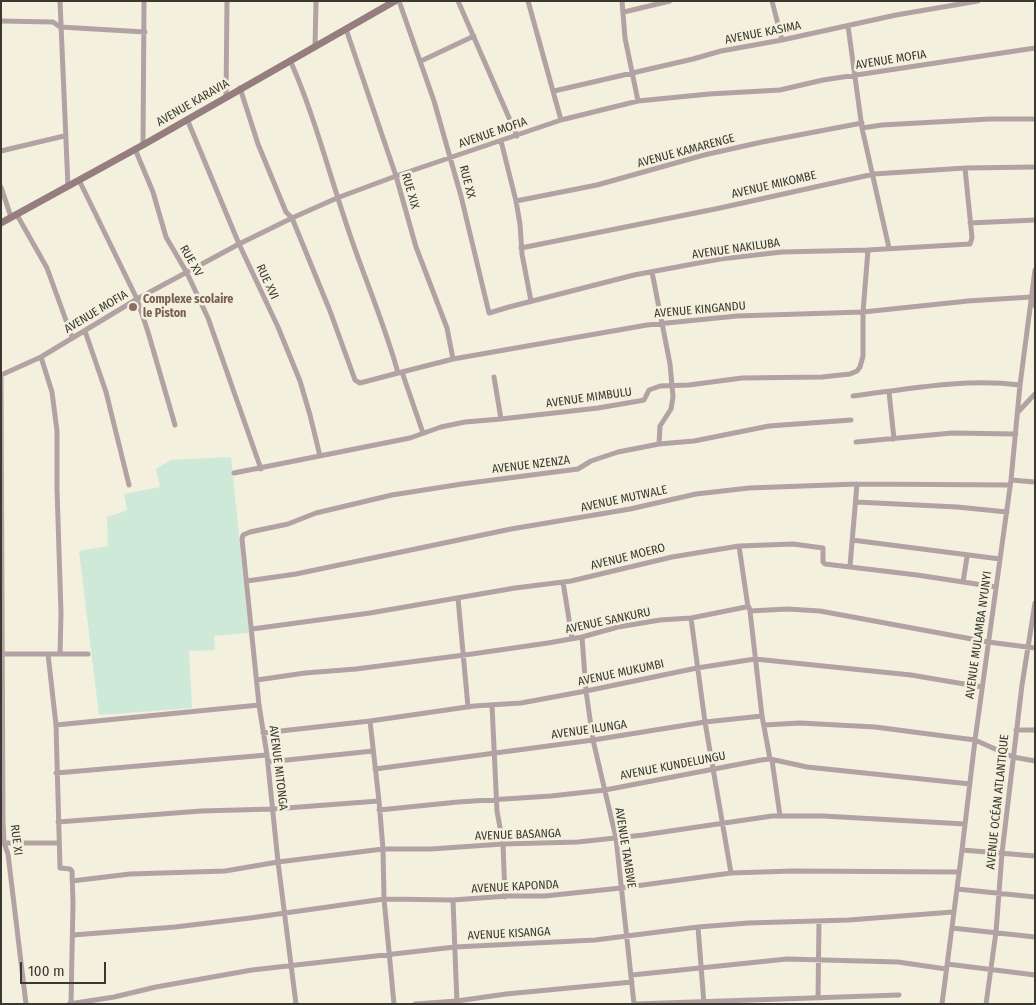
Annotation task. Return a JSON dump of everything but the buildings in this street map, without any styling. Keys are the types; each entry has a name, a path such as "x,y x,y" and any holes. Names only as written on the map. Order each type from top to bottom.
{"street":[{"path":"60,1 64,136 68,187"},
{"path":"143,145 144,1"},
{"path":"226,96 227,1"},
{"path":"315,46 316,1"},
{"name":"AVENUE KARAVIA","path":"1,223 143,145 395,1"},
{"name":"RUE XX","path":"400,1 421,61 463,204 488,313"},
{"path":"458,1 517,136"},
{"path":"528,1 561,120"},
{"path":"622,1 625,38 638,101"},
{"path":"624,12 670,1"},
{"path":"772,1 782,40"},
{"name":"AVENUE KASIMA","path":"554,91 721,51 782,40 896,15 978,1"},
{"path":"1,21 53,22 60,27 145,32"},
{"path":"848,26 862,125 889,248"},
{"name":"RUE XIX","path":"346,29 396,176 416,247 448,328 454,358"},
{"path":"421,61 474,36"},
{"name":"AVENUE MOFIA","path":"1,377 41,357 72,337 187,272 292,218 337,198 396,176 561,120 638,101 772,90 1035,48"},
{"path":"290,60 312,113 337,198 422,433"},
{"path":"240,88 258,144 286,212 292,218"},
{"name":"AVENUE KAMARENGE","path":"516,201 597,185 704,155 762,142 862,125 990,118 1035,119"},
{"name":"RUE XVI","path":"187,119 239,244 278,327 300,381 320,456"},
{"path":"1,151 64,136"},
{"path":"502,141 516,201 520,224 521,248 531,301"},
{"name":"RUE XV","path":"135,149 154,192 166,237 187,272 208,318 261,469"},
{"name":"AVENUE MIKOMBE","path":"521,248 720,208 874,174 964,168 1035,167"},
{"path":"964,168 970,223 1035,220"},
{"path":"78,180 137,300 175,425"},
{"path":"1,187 14,216 47,268 72,337"},
{"name":"AVENUE KINGANDU","path":"292,218 330,311 355,380 360,383 454,358 647,324 738,316 863,312 968,301 1032,297"},
{"name":"AVENUE NAKILUBA","path":"488,313 652,272 720,260 782,252 868,250 970,244 972,242 970,223"},
{"name":"AVENUE MIMBULU","path":"234,473 386,443 441,426 598,408 644,400 649,390 654,387 742,378 822,377 850,374 857,371 862,363 863,312 868,250"},
{"name":"AVENUE MULAMBA NYUNYI","path":"942,1004 974,740 1011,482 1020,385 1035,270"},
{"path":"652,272 672,386 672,405 660,426 659,444"},
{"path":"1032,297 1035,306"},
{"path":"85,331 106,392 129,486"},
{"path":"41,357 52,392 57,431 61,612 60,654"},
{"name":"RUE XI","path":"1,377 3,843 8,854 26,1004"},
{"path":"494,377 501,420"},
{"path":"853,396 947,384 997,383 1020,385"},
{"path":"889,392 894,439"},
{"path":"1018,413 1035,394"},
{"name":"AVENUE NZENZA","path":"243,535 288,524 316,513 392,495 578,469 591,461 618,452 659,444 694,441 769,426 851,420"},
{"path":"856,442 952,434 1016,434"},
{"name":"AVENUE MUTWALE","path":"246,581 296,574 511,530 630,509 696,494 749,488 857,484 1035,482"},
{"path":"850,566 857,484"},
{"path":"856,502 957,507 1007,512"},
{"name":"AVENUE MITONGA","path":"243,535 259,705 296,1004"},
{"path":"852,540 1000,559"},
{"name":"AVENUE MOERO","path":"252,629 370,613 515,588 563,582 606,574 672,557 739,546 793,544 823,548 824,563 996,588"},
{"path":"739,546 756,659 762,716 780,816"},
{"path":"963,582 966,555"},
{"path":"563,582 572,638"},
{"path":"458,598 468,707"},
{"name":"AVENUE OCÉAN ATLANTIQUE","path":"986,1004 996,932 1002,853 1016,730 1022,685 1032,647 1035,603"},
{"name":"AVENUE SANKURU","path":"257,680 548,644 618,627 749,609 820,611 988,642 1032,647"},
{"path":"692,618 705,722 731,874"},
{"name":"AVENUE TAMBWE","path":"582,637 586,691 593,740 616,838 634,1004"},
{"path":"2,654 88,654"},
{"path":"48,654 56,725 60,868 71,870 72,881 70,1004"},
{"name":"AVENUE MUKUMBI","path":"263,733 521,702 586,691 697,668 756,659 911,674 982,687"},
{"path":"56,725 259,705"},
{"path":"492,705 497,800 503,844 505,897"},
{"name":"AVENUE ILUNGA","path":"375,769 593,740 705,722 762,716"},
{"path":"370,721 380,810 384,899 394,1004"},
{"path":"764,725 800,723 875,727 974,740 1013,757 1035,761"},
{"path":"1016,730 1035,730"},
{"path":"56,773 373,751"},
{"name":"AVENUE KUNDELUNGU","path":"380,810 605,790 714,768 771,760 807,767 970,784"},
{"path":"58,822 202,811 273,809 379,801"},
{"name":"AVENUE BASANGA","path":"72,881 130,874 225,871 278,862 383,849 431,849 503,844 578,842 780,816 965,824"},
{"path":"3,843 59,843"},
{"path":"962,850 1035,856"},
{"name":"AVENUE KAPONDA","path":"72,935 176,927 384,899 453,900 545,896 731,874 792,871 959,872"},
{"path":"957,889 1035,897"},
{"path":"453,900 457,1002"},
{"name":"AVENUE KISANGA","path":"70,1004 252,970 455,946 524,944 627,936 748,923 819,921 954,912"},
{"path":"818,998 819,921"},
{"path":"698,927 704,1002"},
{"path":"952,928 1035,938"},
{"path":"632,975 778,959 898,962 1035,975"},
{"path":"415,1004 457,1002 632,982"},
{"path":"634,1004 899,995"}],"green space":[{"path":"231,457 249,633 214,636 215,650 189,651 192,708 99,715 79,551 108,546 107,517 127,510 124,494 160,487 156,469 171,460"}],"place":[{"name":"Complexe scolaire le Piston","path":"133,307"}]}
